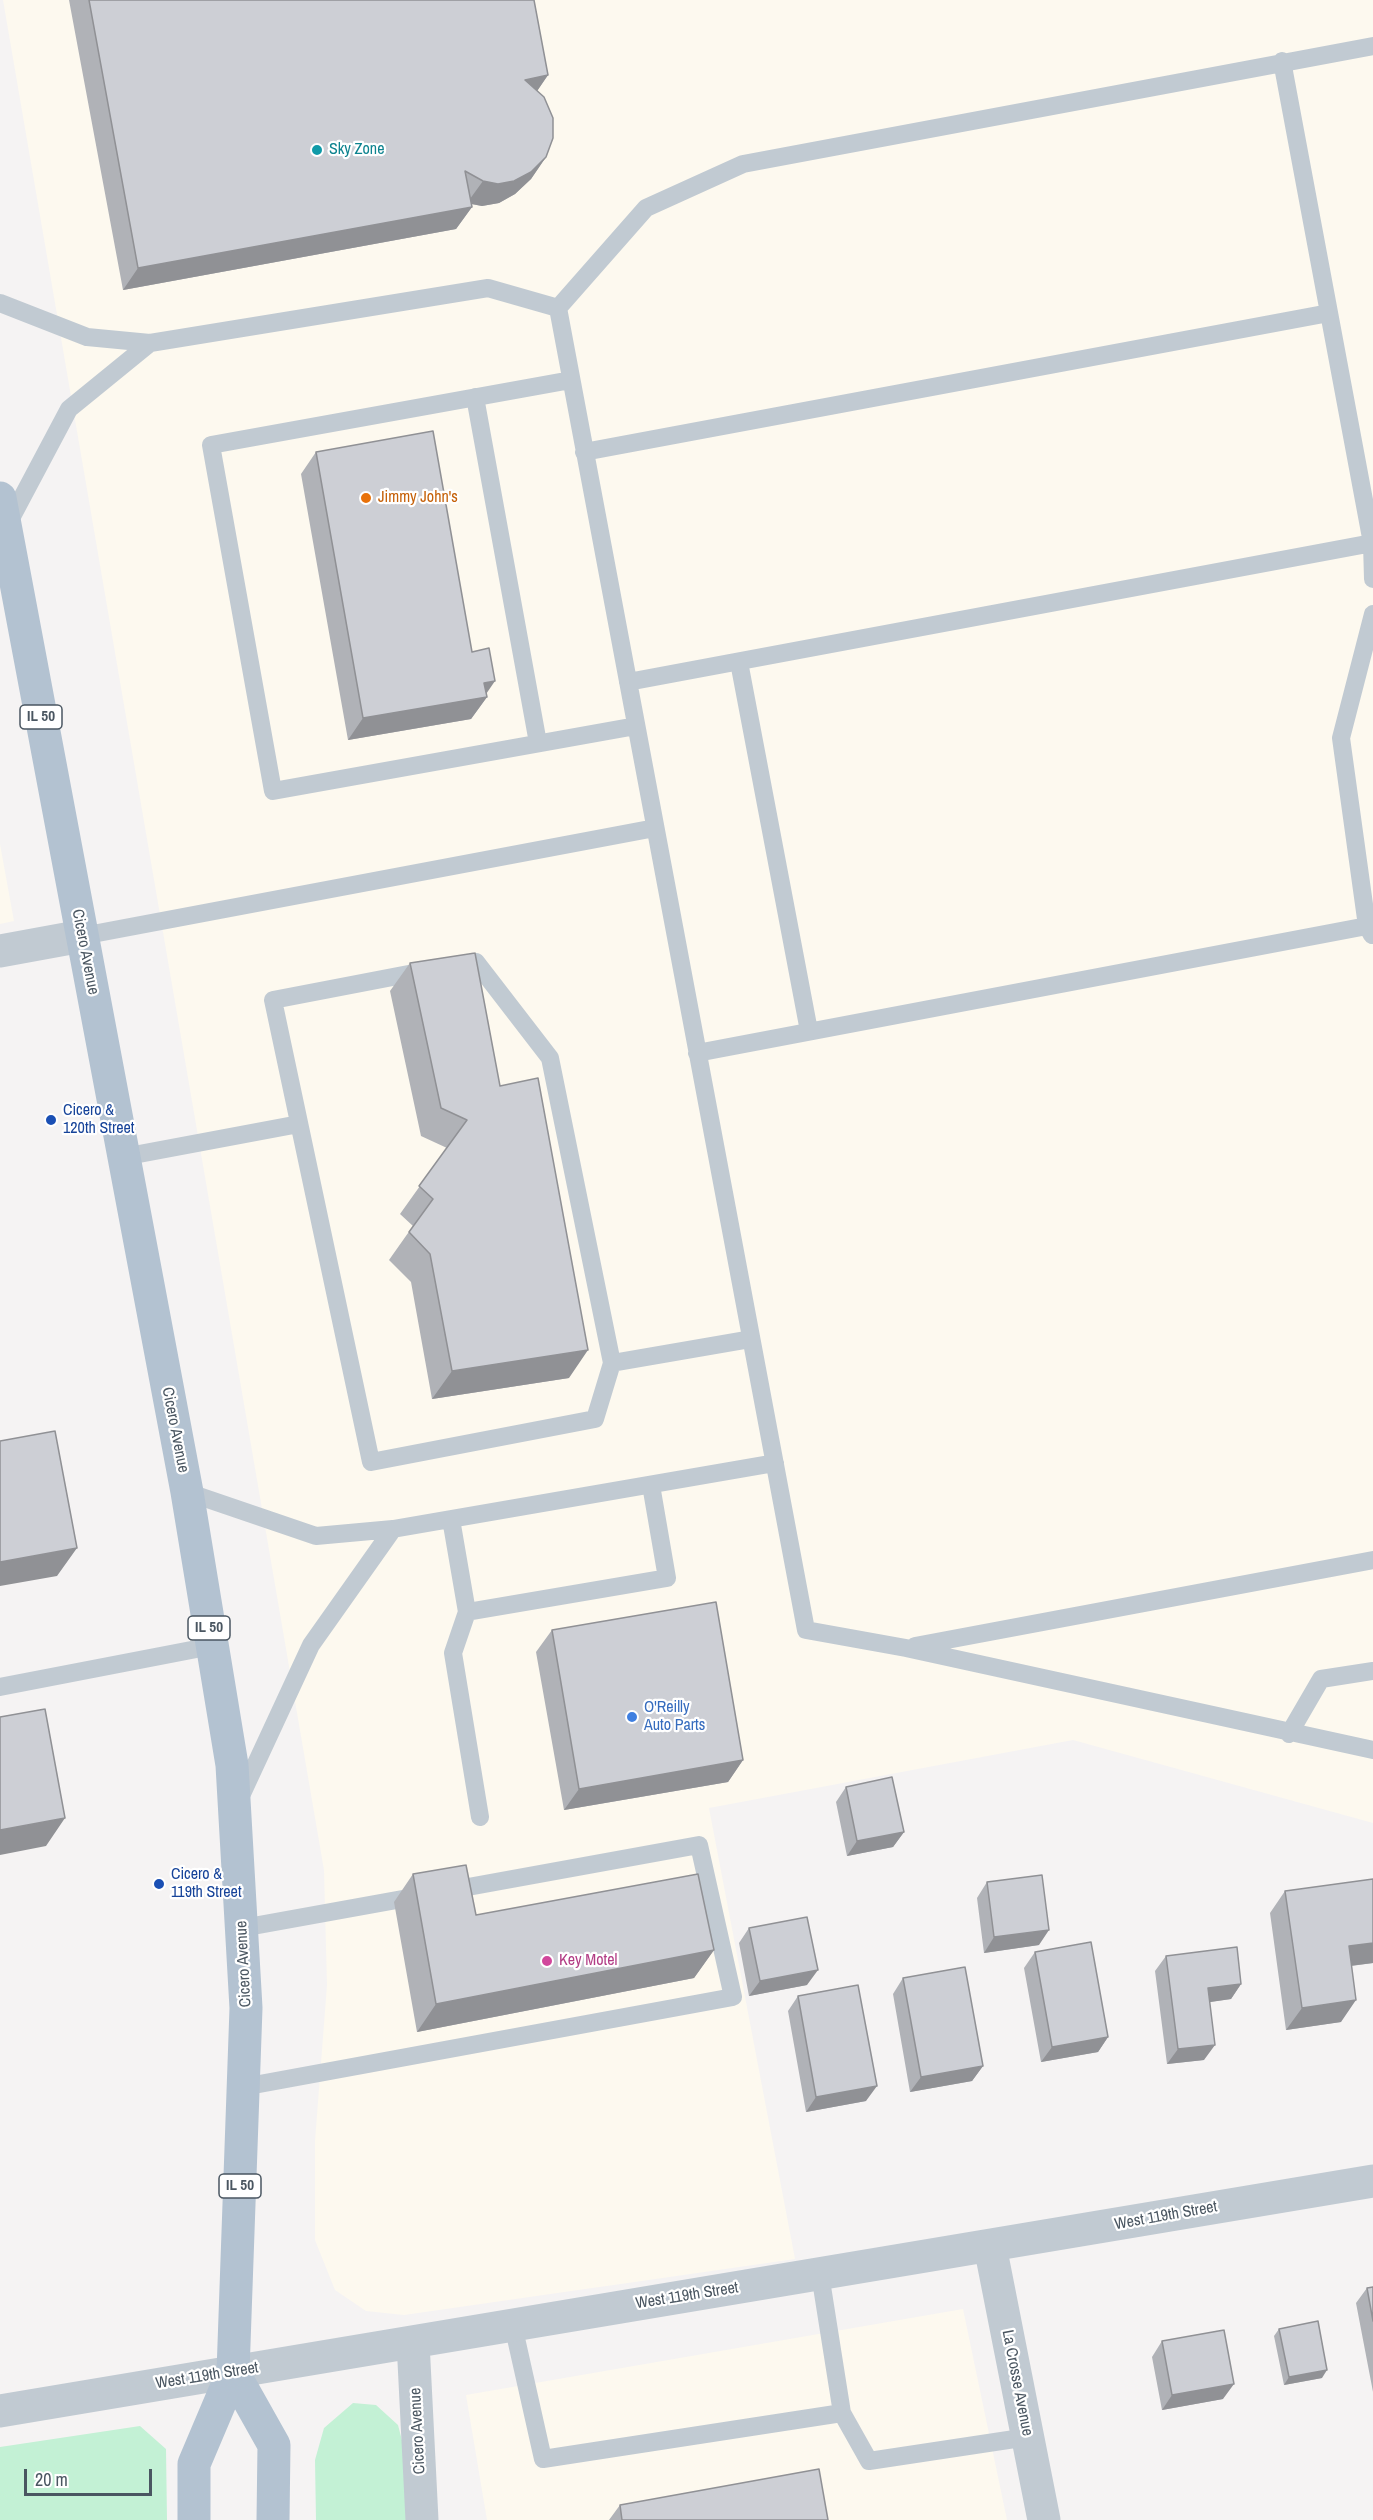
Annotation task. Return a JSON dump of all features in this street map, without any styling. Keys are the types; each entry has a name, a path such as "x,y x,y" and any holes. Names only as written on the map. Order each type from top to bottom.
{"main road":[{"name":"Cicero Avenue","path":"2,518 187,1492 232,1765 246,2008 233,2372 194,2464 194,2520"},
{"path":"233,2372 274,2445 273,2520"}],"street":[{"path":"0,951 82,936"},
{"name":"West 119th Street","path":"0,2411 1373,2181"},
{"name":"La Crosse Avenue","path":"990,2246 1044,2520"},
{"name":"Cicero Avenue","path":"413,2342 422,2520"}],"lane":[{"path":"558,308 646,208 743,164 1282,61 1373,46"},
{"path":"1282,61 1372,543 1373,579"},
{"path":"0,303 87,337 150,343 488,288 558,308"},
{"path":"558,308 806,1630 906,1648 1289,1734 1373,1750"},
{"path":"584,452 1329,313"},
{"path":"2,518 69,409 150,343"},
{"path":"571,380 211,445 273,791 636,726"},
{"path":"475,398 538,744"},
{"path":"628,682 1372,543"},
{"path":"697,1053 809,1031 1370,932 1341,738 1373,614"},
{"path":"739,662 809,1031"},
{"path":"82,936 655,828"},
{"path":"476,962 550,1058 612,1363 595,1419 371,1462 273,1000 476,962"},
{"path":"123,1157 299,1124"},
{"path":"612,1363 751,1339"},
{"path":"187,1492 316,1536 393,1529 775,1463"},
{"path":"467,1612 667,1578 651,1485"},
{"path":"452,1519 467,1612 453,1653 480,1817"},
{"path":"234,1809 311,1645 393,1529"},
{"path":"906,1648 1373,1560"},
{"path":"0,1687 212,1646"},
{"path":"1289,1734 1321,1679 1373,1671"},
{"path":"242,1928 699,1845 733,1997 243,2087"},
{"path":"820,2274 842,2414 868,2461 1028,2437"},
{"path":"513,2325 543,2459 842,2414"}],"shaded area":[{"path":"3,0 1373,0 1373,1823 1073,1740 709,1808 795,2259 404,2315 366,2311 335,2290 315,2240 315,2141 327,1985 324,1870"},
{"path":"0,844 14,921 0,924"},
{"path":"963,2309 1007,2520 487,2520 466,2395"}],"green space":[{"path":"353,2403 376,2405 398,2425 408,2464 408,2520 316,2520 315,2460 324,2428"},
{"path":"140,2426 166,2449 167,2520 0,2520 0,2447"}],"building":[{"name":"Sky Zone","path":"89,0 534,0 548,75 525,80 544,97 553,118 553,138 546,157 531,172 514,181 498,184 483,181 465,171 472,207 138,268"},
{"path":"433,431 472,652 489,648 495,681 484,683 487,697 363,718 316,452"},
{"path":"475,953 500,1086 538,1078 588,1350 452,1371 430,1254 409,1232 433,1199 419,1186 467,1120 441,1108 410,963"},
{"path":"55,1431 77,1548 0,1562 0,1441"},
{"name":"O'Reilly Auto Parts","path":"716,1602 743,1760 579,1789 552,1630"},
{"path":"45,1709 65,1818 0,1830 0,1717"},
{"path":"892,1777 904,1832 857,1841 846,1787"},
{"name":"Key Motel","path":"466,1865 476,1915 698,1874 714,1950 436,2004 413,1874"},
{"path":"1042,1875 1049,1930 994,1937 987,1882"},
{"path":"1373,1879 1373,1943 1349,1946 1356,2000 1302,2008 1285,1891"},
{"path":"807,1917 818,1970 760,1981 749,1928"},
{"path":"1091,1942 1108,2037 1052,2047 1035,1952"},
{"path":"1237,1947 1241,1984 1208,1988 1215,2045 1178,2049 1166,1956"},
{"path":"965,1967 983,2066 921,2077 903,1978"},
{"path":"858,1985 877,2086 816,2097 798,1996"},
{"path":"1373,2287 1373,2321 1367,2288"},
{"path":"1318,2321 1327,2370 1289,2377 1279,2329"},
{"path":"1224,2330 1234,2384 1172,2395 1162,2341"},
{"path":"819,2469 828,2520 622,2520 620,2505"}],"place":[{"name":"Sky Zone","path":"317,150"},
{"name":"Jimmy John's","path":"366,498"},
{"name":"Cicero & 120th Street","path":"51,1120"},
{"name":"O'Reilly Auto Parts","path":"632,1717"},
{"name":"Cicero & 119th Street","path":"159,1884"},
{"name":"Key Motel","path":"547,1961"}]}
